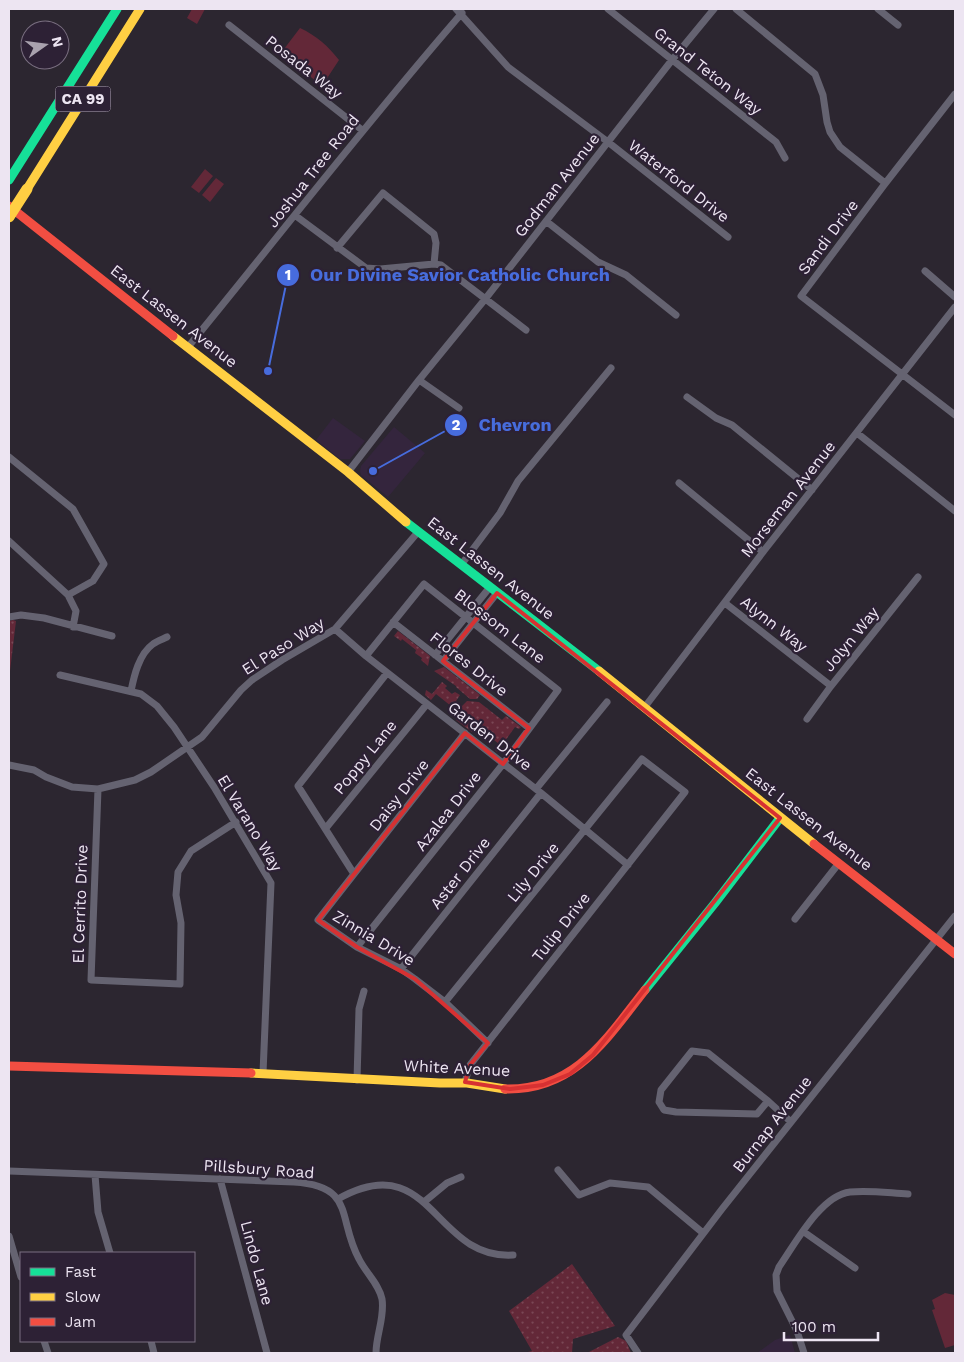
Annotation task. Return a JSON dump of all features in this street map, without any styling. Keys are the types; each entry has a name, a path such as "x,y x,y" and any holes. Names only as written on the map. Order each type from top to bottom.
{"main road":[{"name":"CA 99","path":"9,180 117,9"},
{"name":"CA 99","path":"9,217 140,9"},
{"name":"East Lassen Avenue","path":"9,206 348,472 418,532 955,954"},
{"name":"White Avenue","path":"9,1066 263,1073 356,1080 465,1082 510,1089 543,1085 570,1074 584,1064 601,1045 715,903 780,818"}],"street":[{"name":"Grand Teton Way","path":"608,9 776,142 785,158"},
{"name":"Godman Avenue","path":"348,472 714,9"},
{"path":"736,9 815,74 823,95 827,122 835,140 840,147 885,183"},
{"path":"878,9 898,25"},
{"name":"Joshua Tree Road","path":"188,347 296,216 362,130 459,11"},
{"name":"Waterford Drive","path":"459,11 508,67 608,142 728,237"},
{"name":"Posada Way","path":"229,25 362,130"},
{"name":"Sandi Drive","path":"903,374 801,296 885,183 955,94"},
{"path":"337,248 383,193 434,234 436,242 434,264"},
{"path":"296,216 366,268 380,269 441,265 526,330"},
{"path":"546,221 598,262 626,275 676,315"},
{"path":"925,271 955,297"},
{"name":"Morseman Avenue","path":"644,708 763,552 955,308"},
{"path":"462,565 500,513 518,481 611,368"},
{"path":"903,374 955,415"},
{"path":"419,380 459,408"},
{"path":"687,396 716,418 732,425 812,490"},
{"path":"857,433 955,511"},
{"path":"9,457 73,509 104,564 93,581 68,596"},
{"path":"679,483 763,552"},
{"name":"El Paso Way","path":"9,765 34,770 46,777 72,786 98,790 135,780 151,772 202,737 241,690 252,680 336,629 418,532"},
{"path":"9,541 68,596 76,611 73,627"},
{"name":"Jolyn Way","path":"807,719 918,577"},
{"name":"Blossom Lane","path":"393,622 424,584 558,690"},
{"path":"436,655 466,617 494,590"},
{"path":"443,661 473,623 494,590"},
{"name":"Alynn Way","path":"725,603 831,686"},
{"path":"9,617 21,615 44,618 112,636"},
{"path":"366,656 393,622"},
{"name":"Flores Drive","path":"393,622 529,728"},
{"name":"Garden Drive","path":"336,629 387,673 538,791 628,865"},
{"path":"131,691 134,675 145,652 152,644 167,637"},
{"path":"354,874 298,786 387,673"},
{"name":"El Varano Way","path":"60,675 131,691 148,698 158,706 174,727 236,822 271,883 263,1073"},
{"name":"Azalea Drive","path":"357,947 503,764 558,690"},
{"name":"Aster Drive","path":"401,969 607,702"},
{"name":"Poppy Lane","path":"326,828 427,704"},
{"name":"Daisy Drive","path":"354,874 465,733"},
{"name":"Lily Drive","path":"445,1002 642,758 686,792"},
{"name":"El Cerrito Drive","path":"98,790 91,980 180,984 181,923 176,895 178,872 191,851 236,822"},
{"name":"Tulip Drive","path":"465,1082 470,1065 686,792"},
{"path":"795,919 839,863"},
{"name":"Zinnia Drive","path":"354,874 318,920 357,947 401,969 445,1002 488,1043"},
{"name":"Burnap Avenue","path":"638,1353 626,1335 703,1234 955,916"},
{"path":"356,1080 359,1009 364,991"},
{"path":"768,1102 757,1114 676,1112 664,1110 659,1102 661,1090 692,1051 708,1053 768,1102 791,1122"},
{"path":"558,1170 579,1195 610,1184 648,1187 703,1234"},
{"name":"Pillsbury Road","path":"9,1171 311,1183 331,1192 338,1199"},
{"path":"95,1174 98,1212 110,1252"},
{"path":"424,1202 447,1182 461,1177"},
{"name":"Lindo Lane","path":"220,1179 267,1353"},
{"path":"376,1353 383,1310 382,1300 376,1285 358,1258 345,1214 338,1199 360,1188 382,1184 406,1189 424,1202 449,1228 477,1249 501,1256 513,1255"},
{"path":"804,1353 797,1331 777,1290 775,1282 779,1267 819,1210 836,1196 848,1192 861,1191 908,1194"},
{"path":"804,1232 855,1268"},
{"path":"9,1236 20,1274"}],"highlighted area":[{"path":"497,593 780,818 593,1055 570,1074 543,1085 510,1089 465,1082 470,1065 488,1043 415,979 357,947 318,920 465,733 503,764 529,728 443,661"}],"shaded area":[{"path":"192,9 205,9 197,24 187,18"},
{"path":"300,28 322,42 339,60 322,86 281,53"},
{"path":"205,169 213,176 199,193 191,187"},
{"path":"216,178 224,184 210,202 202,195"},
{"path":"333,418 365,441 350,459 340,459 316,440"},
{"path":"394,427 425,453 388,497 361,475 360,471 361,466"},
{"path":"9,621 16,621 10,671"},
{"path":"398,631 430,656 428,666 415,653 416,650 402,639 401,641 394,636"},
{"path":"444,667 480,695 477,699 470,699 456,686 434,671"},
{"path":"442,682 447,686 445,688 452,694 455,692 460,695 456,701 462,706 467,701 479,702 502,720 506,716 521,727 519,729 515,727 497,752 495,750 499,744 476,726 472,732 456,720 461,714 436,694 431,700 425,695 426,690 432,694"},
{"path":"572,1264 615,1326 573,1339 572,1353 524,1353 532,1351 509,1311"},
{"path":"945,1293 955,1295 955,1345 945,1348 932,1310 935,1309 932,1300"},
{"path":"790,1335 795,1353 757,1353 775,1340"},
{"path":"618,1337 626,1341 631,1353 587,1353"}],"traffic: fast":[{"path":"9,180 117,9"},
{"path":"406,522 599,671"},
{"path":"645,990 780,818"}],"traffic: slow":[{"path":"27,189 140,9"},
{"path":"9,217 27,189"},
{"path":"173,336 348,472 406,522"},
{"path":"599,671 814,844"},
{"path":"251,1073 467,1083 505,1089"}],"traffic: jam":[{"path":"9,206 173,336"},
{"path":"814,844 955,954"},
{"path":"505,1089 530,1087 551,1081 570,1071 602,1043 645,990"},
{"path":"9,1066 251,1073"}],"place":[{"name":"Our Divine Savior Catholic Church","path":"268,371"},
{"name":"Chevron","path":"373,471"}]}
